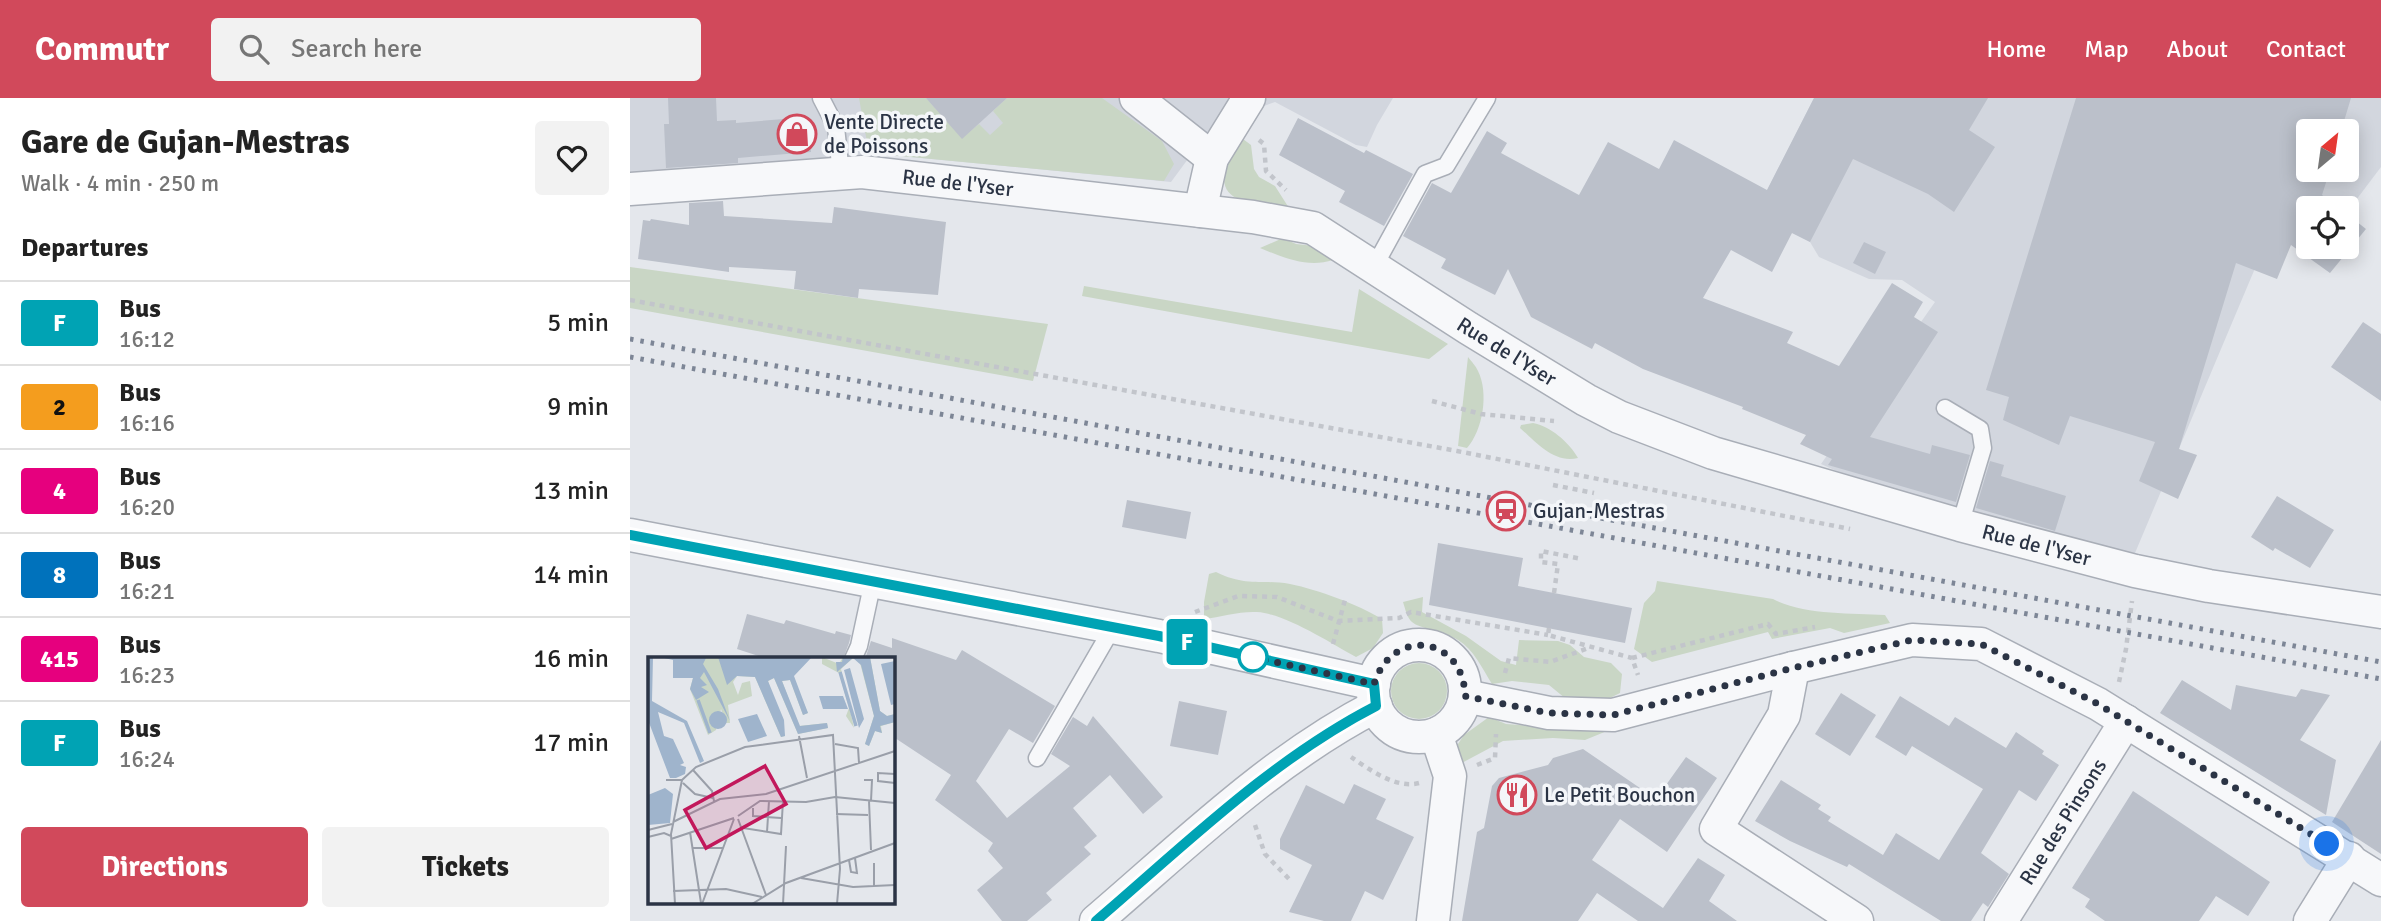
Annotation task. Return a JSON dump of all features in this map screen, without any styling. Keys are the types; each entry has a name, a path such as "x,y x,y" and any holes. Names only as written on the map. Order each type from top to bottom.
{"street":[{"path":"1136,98 1212,159"},
{"path":"1200,211 1212,159 1242,111"},
{"name":"Rue de l'Yser","path":"630,190 862,172 1253,217 1313,228 1531,367 1619,417 1713,453 1960,525 2135,571 2209,586 2381,612"},
{"path":"630,535 1113,627 1375,695"},
{"path":"1465,696 1549,713 1613,715 1912,640 1981,644 2098,704 2381,880"},
{"path":"1419,645 1444,652 1461,671 1465,696 1456,719 1436,734 1421,736 1400,732 1383,719 1375,695 1385,660 1394,652 1419,645"},
{"path":"1793,668 1784,715 1716,829 1857,921"},
{"path":"1096,921 1244,794 1375,695"},
{"name":"Rue des Pinsons","path":"2001,921 2119,718"},
{"path":"1433,921 1450,776 1436,734"},
{"path":"2310,921 2349,858"}],"lane":[{"path":"821,98 836,127 841,174"},
{"path":"1374,267 1425,174 1446,166 1487,98"},
{"path":"1945,408 1980,429 1983,448 1960,525"},
{"path":"854,657 859,646 873,581"},
{"path":"1037,758 1113,627"}],"path":[{"path":"1242,111 1264,144 1266,171 1301,204 1313,228"},
{"path":"630,300 1444,449 1860,531"},
{"path":"1432,401 1481,414 1554,422"},
{"path":"1553,485 1594,493"},
{"path":"1554,593 1558,564 1541,562 1541,551 1582,559"},
{"path":"2119,718 2135,571"},
{"path":"1185,610 1194,612 1238,596 1277,597 1338,621 1399,618 1411,612 1548,635 1633,658 1768,625 1776,634 1838,623 1849,655"},
{"path":"1548,635 1549,628"},
{"path":"1633,658 1647,706"},
{"path":"1244,794 1265,854 1291,881"}],"shaded area":[{"path":"630,98 1393,98 1367,147 1356,145 1275,102 1213,125 1171,182 869,153 630,178"},
{"path":"1814,98 2381,98 2381,167 2359,196 2296,196 2296,247 2272,228 2135,553 2013,538 1953,523 1821,464 1935,302 1902,280 1869,279 1819,257 1810,242 1755,214"}],"green space":[{"path":"859,98 926,98 962,138 979,124 990,135 1003,123 993,111 1007,98 1102,98 1162,141 1174,164 1164,181 869,153"},
{"path":"1243,139 1251,145 1254,169 1259,177 1275,186 1289,208 1244,202 1227,190 1224,181 1226,168"},
{"path":"1283,238 1296,244 1314,246 1333,260 1305,262 1260,248"},
{"path":"630,267 1048,324 1033,381 630,308"},
{"path":"1084,286 1352,332 1359,289 1448,344 1429,359 1082,296"},
{"path":"1468,357 1477,369 1484,400 1477,431 1467,448 1458,446"},
{"path":"1533,423 1546,427 1558,436 1570,446 1578,458 1553,455 1520,428 1521,425"},
{"path":"1216,572 1236,580 1290,584 1338,598 1382,619 1383,633 1373,648 1356,657 1308,630 1269,614 1244,612 1204,619 1209,574"},
{"path":"1657,581 1773,599 1813,611 1885,615 1890,623 1844,633 1830,628 1772,639 1768,632 1652,662 1634,649 1644,603 1655,591"},
{"path":"1423,597 1422,612 1466,636 1501,661 1516,665 1519,640 1558,641 1570,645 1584,657 1611,663 1622,674 1620,693 1598,704 1571,703 1549,685 1512,681 1492,684 1464,644 1410,620 1403,602"},
{"path":"1419,663 1434,668 1442,676 1447,691 1442,706 1434,714 1419,719 1404,714 1396,706 1391,691 1396,676 1404,668"},
{"path":"1489,717 1506,724 1607,731 1585,740 1553,738 1503,741 1458,765 1456,747 1464,735"}],"building":[{"path":"668,98 716,98 717,121 736,120 736,123 808,117 811,152 738,158 738,163 666,168 664,124 669,124"},
{"path":"926,98 1007,98 962,139"},
{"path":"1814,98 1988,98 1969,130 1995,147 1954,212 1928,194 1853,159 1810,242 1792,233 1772,272 1731,250 1703,298 1793,332 1787,343 1839,366 1892,283 1923,302 1914,317 1938,332 1870,437 1930,454 1932,445 1970,455 1956,502 1828,465 1832,459 1800,444 1806,435 1742,409 1743,407 1643,369 1595,343 1592,349 1531,317 1508,269 1495,295 1441,268 1446,259 1403,236 1432,183 1451,193 1487,131 1507,143 1501,153 1579,195 1608,142 1659,169 1674,140 1767,190"},
{"path":"2076,98 2351,98 2345,119 2296,119 2296,182 2326,182 2323,196 2296,196 2296,249 2291,245 2277,279 2236,263 2179,449 2197,455 2178,499 2139,481 2155,442 2070,416 2059,445 2003,420 2009,397 1986,390"},
{"path":"1298,118 1364,153 1366,150 1413,174 1384,226 1339,202 1345,191 1279,155"},
{"path":"723,201 724,216 832,223 834,207 946,222 938,295 859,289 858,298 794,289 796,271 729,267 729,272 638,259 643,220 689,225 689,203"},
{"path":"2359,223 2366,229 2359,238"},
{"path":"1864,242 1886,252 1875,274 1853,263"},
{"path":"2310,259 2341,259 2330,273"},
{"path":"2363,322 2381,334 2381,401 2331,367"},
{"path":"1990,461 2004,465 2001,476 2066,496 2055,531 1976,508"},
{"path":"2277,496 2334,530 2310,568 2275,548 2273,551 2251,537"},
{"path":"1127,500 1191,512 1186,539 1122,527"},
{"path":"1438,543 1523,558 1518,586 1632,608 1625,643 1429,605"},
{"path":"747,614 784,624 786,620 835,634 836,631 851,635 844,657 762,657 737,649"},
{"path":"892,638 956,660 962,650 1055,706 1033,743 1009,729 976,781 1007,818 1070,766 1051,754 1073,717 1087,726 1093,716 1163,797 1143,814 1110,775 1073,808 1097,836 1084,847 1091,854 1046,893 1052,900 1027,921 1002,921 977,890 1003,868 988,851 993,843 935,800 951,775 894,737 894,657 866,657 871,641 892,648"},
{"path":"2182,680 2231,710 2236,685 2296,697 2301,689 2330,695 2300,740 2336,760 2326,815 2160,713"},
{"path":"1841,693 1876,715 1850,756 1815,734"},
{"path":"1900,696 1949,726 1955,717 2006,748 2016,732 2059,765 2036,801 2019,790 1981,853 2009,874 1988,907 1983,903 1971,921 1941,921 1849,864 1847,867 1790,841 1755,821 1781,780 1821,805 1818,809 1831,817 1828,821 1883,855 1896,833 1939,860 1983,789 1912,746 1906,756 1875,737"},
{"path":"1179,701 1227,711 1218,755 1170,746"},
{"path":"2381,740 2381,854 2332,822"},
{"path":"1583,749 1656,799 1686,757 1717,778 1667,852 1620,819 1592,860 1663,908 1698,858 1725,875 1709,901 1737,921 1638,921 1597,893 1578,921 1462,921 1477,832 1484,828 1492,786 1499,778 1548,765 1553,758"},
{"path":"1354,784 1386,799 1376,819 1414,837 1383,900 1365,891 1351,921 1324,921 1289,912 1312,865 1280,849 1280,839 1306,785 1344,804"},
{"path":"2133,791 2270,882 2248,916 2216,896 2199,921 2105,921 2085,907 2090,899 2072,888"}],"railway":[{"path":"630,339 2381,662"},
{"path":"630,357 2381,679"}],"bus line":[{"name":"F","path":"630,535 1159,636 1374,684 1376,706 1337,726 1251,788 1096,921"}],"place":[{"name":"Vente Directe de Poissons","path":"797,134"},
{"name":"Gujan-Mestras","path":"1506,511"},
{"name":"Le Petit Bouchon","path":"1517,795"}],"route":[{"path":"1253,657 1374,684 1378,671 1394,652 1419,645 1432,647 1444,652 1461,671 1465,696 1549,713 1613,715 1912,640 1981,644 2098,704 2327,844"}]}
